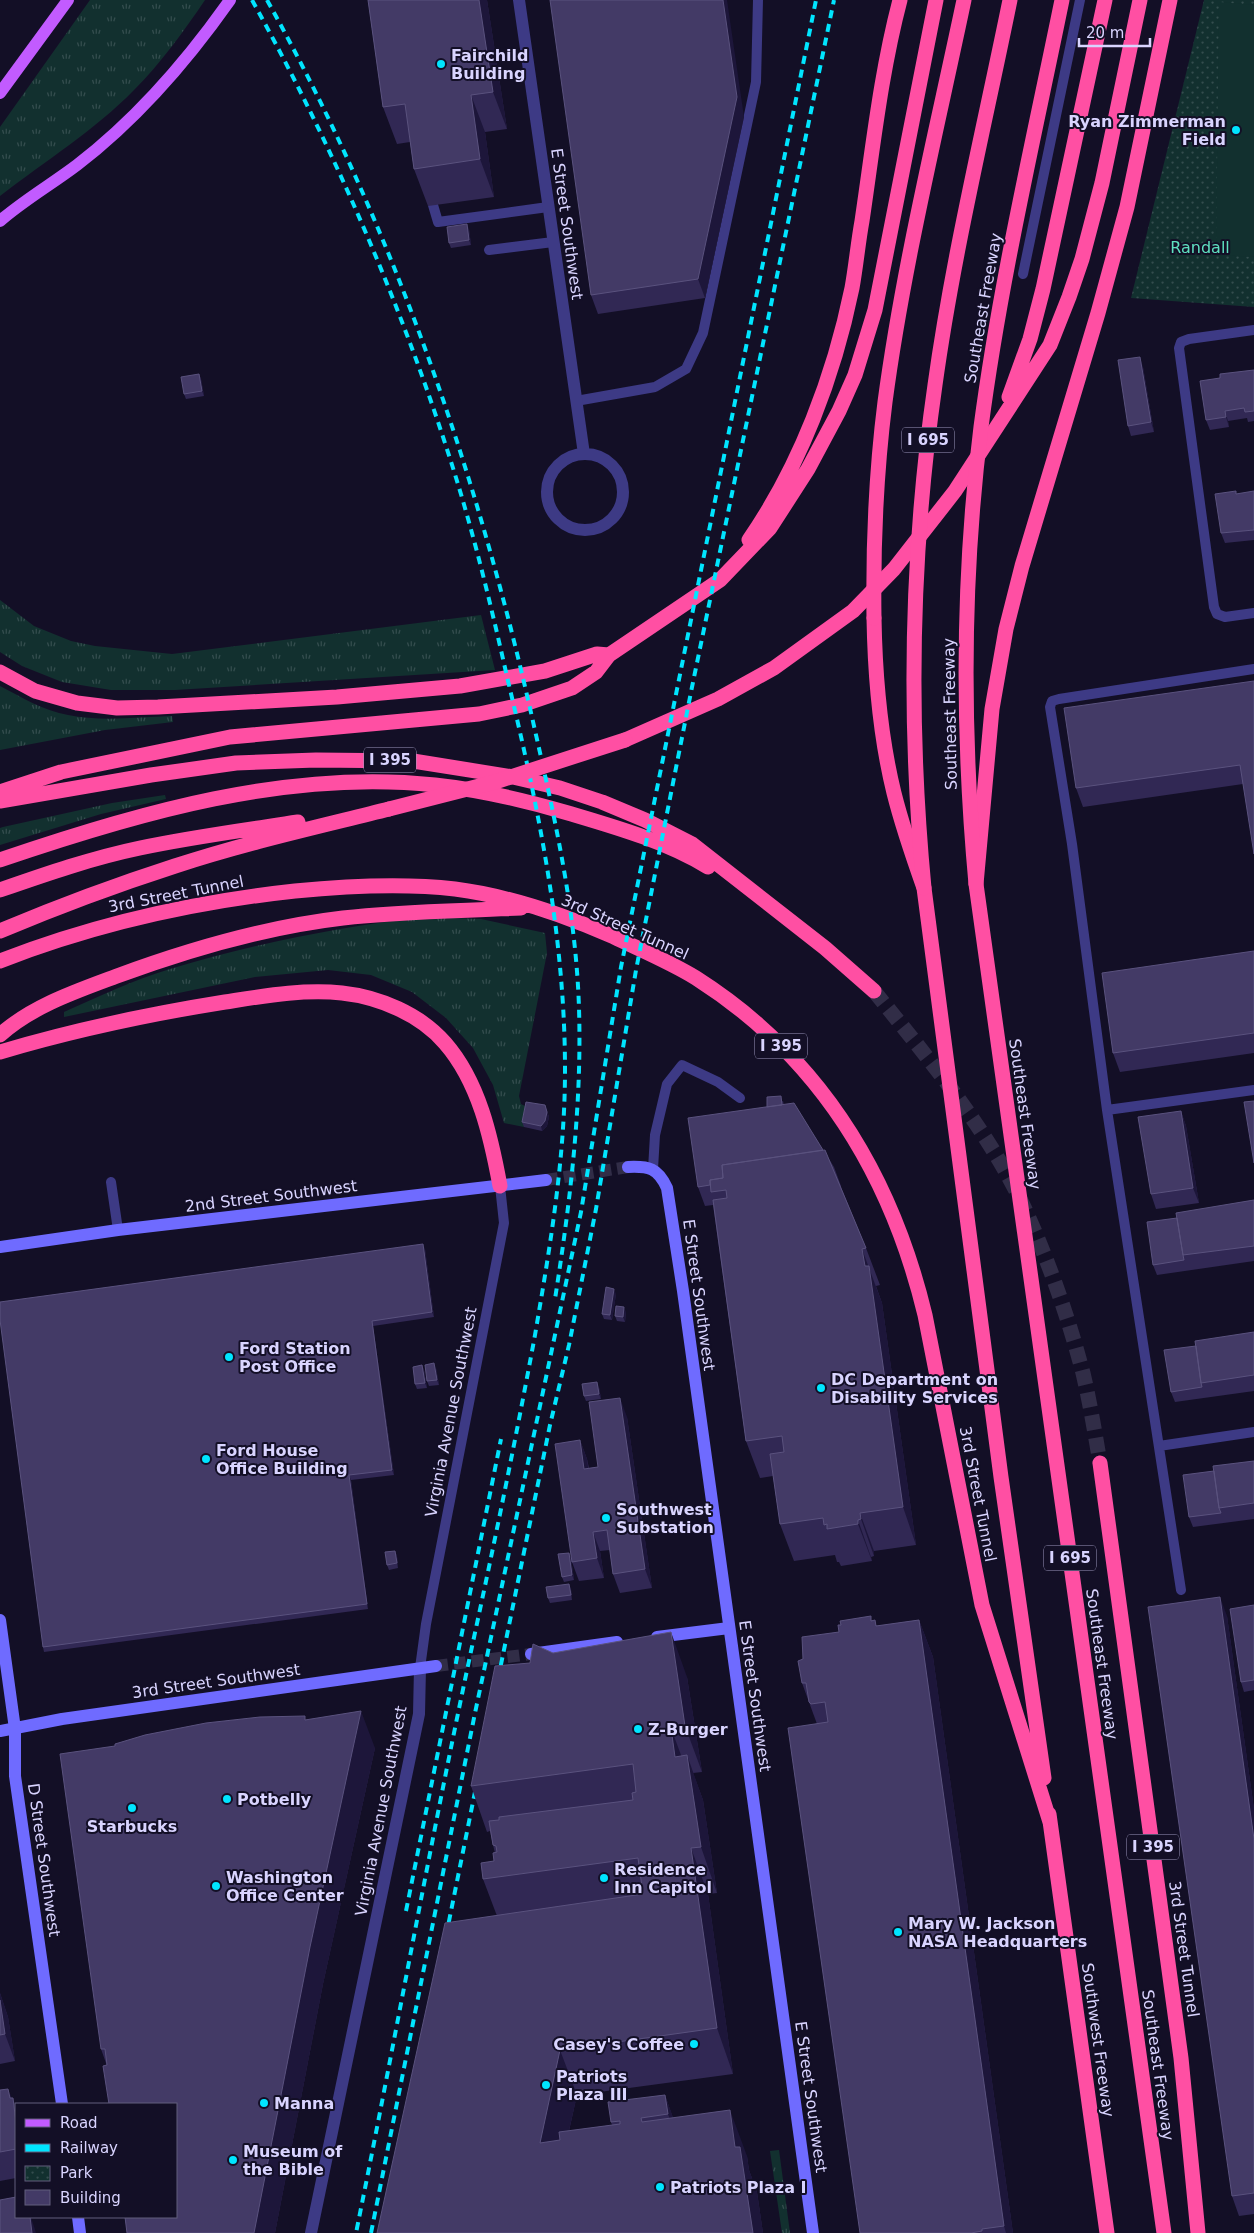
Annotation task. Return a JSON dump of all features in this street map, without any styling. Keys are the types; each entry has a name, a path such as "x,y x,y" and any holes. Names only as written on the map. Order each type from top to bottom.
{"highway":[{"path":"924,888 893,791 880,714 874,618 876,501 885,404 898,317 964,0"},
{"name":"Southeast Freeway","path":"1010,0 949,297 933,394 924,475 915,606 916,786 924,888 1000,1467 1050,1822"},
{"name":"Southeast Freeway","path":"1062,0 1000,300 976,474 969,563 966,670 968,784 976,884 1164,2233"},
{"path":"995,431 1030,339 1105,0"},
{"path":"0,931 97,892 176,865 259,841 495,782 625,740 726,695 774,668 853,611 894,569 929,527 995,431 1050,345 1082,259 1092,222 1140,0"},
{"path":"976,884 992,709 1006,629 1018,581 1107,282 1126,207 1170,0"},
{"path":"720,580 760,523 778,492 806,436 831,366 852,288 880,100 899,3"},
{"path":"0,792 61,772 230,737 463,716 522,705 572,688 596,672 610,655 720,580 770,528 820,447 855,375 875,310 934,7"},
{"path":"0,672 35,691 76,703 117,708 158,707 337,697 460,686 545,672 597,654 610,655"},
{"name":"I 395","path":"0,801 150,775 236,763 355,759 413,761 513,777 560,788 602,802 645,820 692,844 824,948 874,991"},
{"path":"0,860 66,837 140,816 217,799 306,784 382,782 434,785 496,794 588,819 689,855 752,893"},
{"path":"0,890 138,848 194,837 389,809"},
{"name":"3rd Street Tunnel","path":"0,961 113,923 194,904 326,888 415,886 457,890 537,908 590,927 650,953 695,977 759,1025 820,1087 866,1158 888,1202 915,1274 982,1605 1050,1822"},
{"path":"0,1035 19,1019 97,983 241,936 342,918 424,911 537,908"},
{"path":"0,1052 133,1019 248,998 297,992 343,993 368,997 385,1002 408,1014 430,1029 445,1043 462,1067 475,1092 483,1116 500,1186"},
{"name":"3rd Street Tunnel","path":"1100,1463 1182,2066 1198,2233"},
{"name":"Southwest Freeway","path":"1050,1822 1108,2233"}],"main road":[{"path":"0,93 68,0"},
{"path":"0,221 77,165 158,91 196,48 230,0"}],"street":[{"name":"E Street Southwest","path":"519,0 584,454"},
{"path":"584,454 597,456 610,463 618,474 622,485 622,498 615,514 606,524 591,530 578,530 567,525 556,517 548,502 547,488 550,476 557,466 567,458 584,454"},
{"path":"628,1167 653,1169"},
{"name":"E Street Southwest","path":"653,1169 661,1174 667,1188 685,1301 813,2233"},
{"name":"2nd Street Southwest","path":"0,1247 118,1230 546,1180"},
{"name":"D Street Southwest","path":"0,1620 15,1729 16,1776 62,2103"},
{"path":"645,1639 729,1628"},
{"path":"531,1654 626,1641"},
{"name":"3rd Street Southwest","path":"0,1731 62,1719 436,1666"},
{"name":"Virginia Avenue Southwest","path":"310,2233 419,1714 420,1668"},
{"path":"78,2218 80,2233"}],"lane":[{"path":"576,401 654,387 686,369 703,334 756,82 758,0"},
{"path":"1023,274 1080,0"},
{"path":"434,205 438,222 548,207"},
{"path":"489,250 553,242"},
{"path":"1254,330 1189,339 1181,342 1179,348 1214,607 1217,614 1225,617 1254,613"},
{"path":"1181,1590 1107,1110 1072,844 1050,707 1052,701 1254,668"},
{"path":"653,1169 654,1135 667,1084 682,1065 718,1082 740,1098"},
{"path":"1107,1110 1254,1090"},
{"path":"112,1182 118,1230"},
{"name":"Virginia Avenue Southwest","path":"420,1668 426,1624 504,1223 500,1186"},
{"path":"1159,1446 1254,1432"}],"green space":[{"path":"90,0 205,0 163,58 119,105 0,196 0,127"},
{"name":"Randall","path":"1204,0 1254,0 1254,307 1131,298"},
{"name":"Ryan Zimmerman Field","path":"1219,2 1254,5 1254,257 1216,255"},
{"path":"0,600 34,626 71,641 95,646 172,654 481,615 495,670 175,690 111,690 62,682 22,666 0,652"},
{"path":"0,686 41,707 68,715 106,719 172,716 173,722 105,730 0,750"},
{"path":"165,795 166,799 101,814 0,845 0,828 3,827 112,803"},
{"path":"424,917 481,919 545,933 547,953 519,1096 521,1104 527,1107 524,1127 504,1123 493,1085 473,1048 446,1018 412,992 371,975 328,970 255,977 64,1017 64,1012 116,989 156,973 201,960 296,937"},
{"path":"779,2150 790,2233 782,2233 770,2151"}],"building":[{"name":"Fairchild Building","path":"368,0 479,0 493,92 471,95 480,159 414,169 405,104 383,107"},
{"path":"550,0 723,0 737,97 698,279 591,295"},
{"path":"467,224 469,240 449,243 447,227"},
{"path":"1140,357 1151,422 1128,426 1118,360"},
{"path":"1254,370 1254,411 1245,412 1244,408 1225,411 1226,417 1206,420 1200,381 1220,378 1220,374"},
{"path":"199,374 202,391 184,394 181,377"},
{"path":"1236,491 1236,494 1254,491 1254,530 1221,533 1215,494"},
{"path":"1254,681 1254,854 1240,765 1076,788 1064,708"},
{"path":"1254,951 1254,1033 1113,1053 1102,973"},
{"path":"781,1096 782,1105 767,1107 767,1097"},
{"path":"1254,1101 1254,1163 1244,1102"},
{"path":"526,1102 545,1105 547,1112 545,1121 541,1126 522,1122"},
{"path":"794,1103 823,1150 722,1165 723,1178 710,1180 710,1185 698,1187 688,1118"},
{"path":"1181,1111 1193,1188 1151,1194 1138,1117"},
{"name":"DC Department on Disability Services","path":"825,1150 866,1248 862,1249 865,1266 869,1266 903,1507 860,1513 861,1519 858,1520 858,1524 827,1529 827,1524 824,1525 823,1518 780,1524 770,1454 784,1452 782,1436 746,1441 713,1200 727,1198 726,1190 711,1192 710,1180 723,1178 722,1165"},
{"path":"1254,1200 1254,1246 1183,1255 1176,1213"},
{"path":"1177,1218 1184,1260 1153,1265 1147,1222"},
{"name":"Ford House Office Building","path":"423,1244 432,1312 372,1321 392,1470 349,1475 367,1604 43,1647 0,1320 0,1302"},
{"path":"606,1287 614,1289 610,1315 602,1314"},
{"path":"616,1306 624,1307 623,1317 615,1316"},
{"path":"1254,1332 1254,1375 1201,1383 1195,1341"},
{"path":"1196,1346 1202,1387 1171,1392 1164,1350"},
{"path":"434,1363 437,1380 427,1381 425,1365"},
{"path":"422,1365 425,1383 415,1384 413,1367"},
{"path":"597,1382 599,1394 584,1396 582,1384"},
{"name":"Southwest Substation","path":"620,1398 645,1569 613,1574 607,1530 593,1532 597,1558 572,1562 555,1444 580,1440 584,1469 598,1467 589,1402"},
{"path":"1254,1461 1254,1503 1219,1508 1213,1466"},
{"path":"1214,1471 1221,1513 1189,1517 1183,1475"},
{"path":"395,1551 397,1563 387,1565 385,1552"},
{"path":"569,1553 572,1575 562,1577 558,1554"},
{"path":"569,1584 571,1595 548,1598 546,1587"},
{"path":"1220,1597 1254,1839 1254,2193 1232,2196 1148,1607"},
{"path":"1254,1605 1254,1680 1241,1682 1230,1609"},
{"name":"Mary W. Jackson NASA Headquarters","path":"871,1616 871,1621 875,1620 876,1626 919,1620 1004,2226 982,2229 982,2231 971,2233 860,2233 788,1728 828,1722 825,1702 811,1704 806,1683 802,1683 798,1661 803,1659 802,1637 839,1632 838,1625 841,1625 840,1621"},
{"path":"671,1632 685,1726 671,1728 675,1757 687,1755 701,1847 691,1848 717,2028 560,2050 540,2143 560,2140 559,2132 620,2124 620,2121 611,2122 608,2102 665,2095 668,2114 641,2118 642,2122 730,2110 735,2147 740,2147 753,2233 377,2233 445,1923 643,1894 638,1858 483,1879 481,1863 494,1861 493,1853 497,1852 496,1846 493,1845 489,1821 499,1820 499,1817 633,1800 632,1793 636,1792 633,1764 471,1786 495,1666 530,1663 533,1644 553,1653"},
{"path":"361,1711 310,1947 254,2233 127,2233 125,2218 178,2218 178,2103 109,2103 103,2066 107,2065 105,2049 101,2049 60,1754 115,1746 115,1744 145,1735 206,1723 260,1717 305,1716 305,1720"},
{"path":"0,2000 5,2034 0,2035"},
{"path":"8,2089 10,2098 13,2098 15,2149 0,2152 0,2090"},
{"path":"15,2197 15,2218 30,2218 32,2233 0,2233 0,2200"}],"tunnel":[{"path":"874,991 974,1121 992,1148 1023,1205 1049,1267 1071,1330 1086,1384 1100,1463"},
{"path":"546,1180 628,1167"},
{"path":"436,1666 531,1654"}],"railway":[{"path":"252,0 311,113 364,229 412,347 453,468 483,574 540,826 555,923 564,1021 564,1103 559,1170 551,1236 535,1335 356,2233"},
{"path":"267,0 312,86 354,173 427,353 458,445 486,538 512,632 542,761 569,901 574,937 579,1008 577,1118 566,1227 555,1299"},
{"path":"371,2233 475,1713 581,1212 621,967 816,0"},
{"path":"498,1679 596,1209 636,970 692,687 834,0"},
{"path":"406,1911 501,1439"},
{"path":"446,1936 477,1782"}],"place":[{"name":"Fairchild Building","path":"441,64"},
{"name":"Ryan Zimmerman Field","path":"1236,130"},
{"name":"Ford Station Post Office","path":"229,1357"},
{"name":"DC Department on Disability Services","path":"821,1388"},
{"name":"Ford House Office Building","path":"206,1459"},
{"name":"Southwest Substation","path":"606,1518"},
{"name":"Z-Burger","path":"638,1729"},
{"name":"Potbelly","path":"227,1799"},
{"name":"Starbucks","path":"132,1808"},
{"name":"Residence Inn Capitol","path":"604,1878"},
{"name":"Washington Office Center","path":"216,1886"},
{"name":"Mary W. Jackson NASA Headquarters","path":"898,1932"},
{"name":"Casey's Coffee","path":"694,2044"},
{"name":"Patriots Plaza III","path":"546,2085"},
{"name":"Manna","path":"264,2103"},
{"name":"Museum of the Bible","path":"233,2160"},
{"name":"Patriots Plaza I","path":"660,2187"}]}
